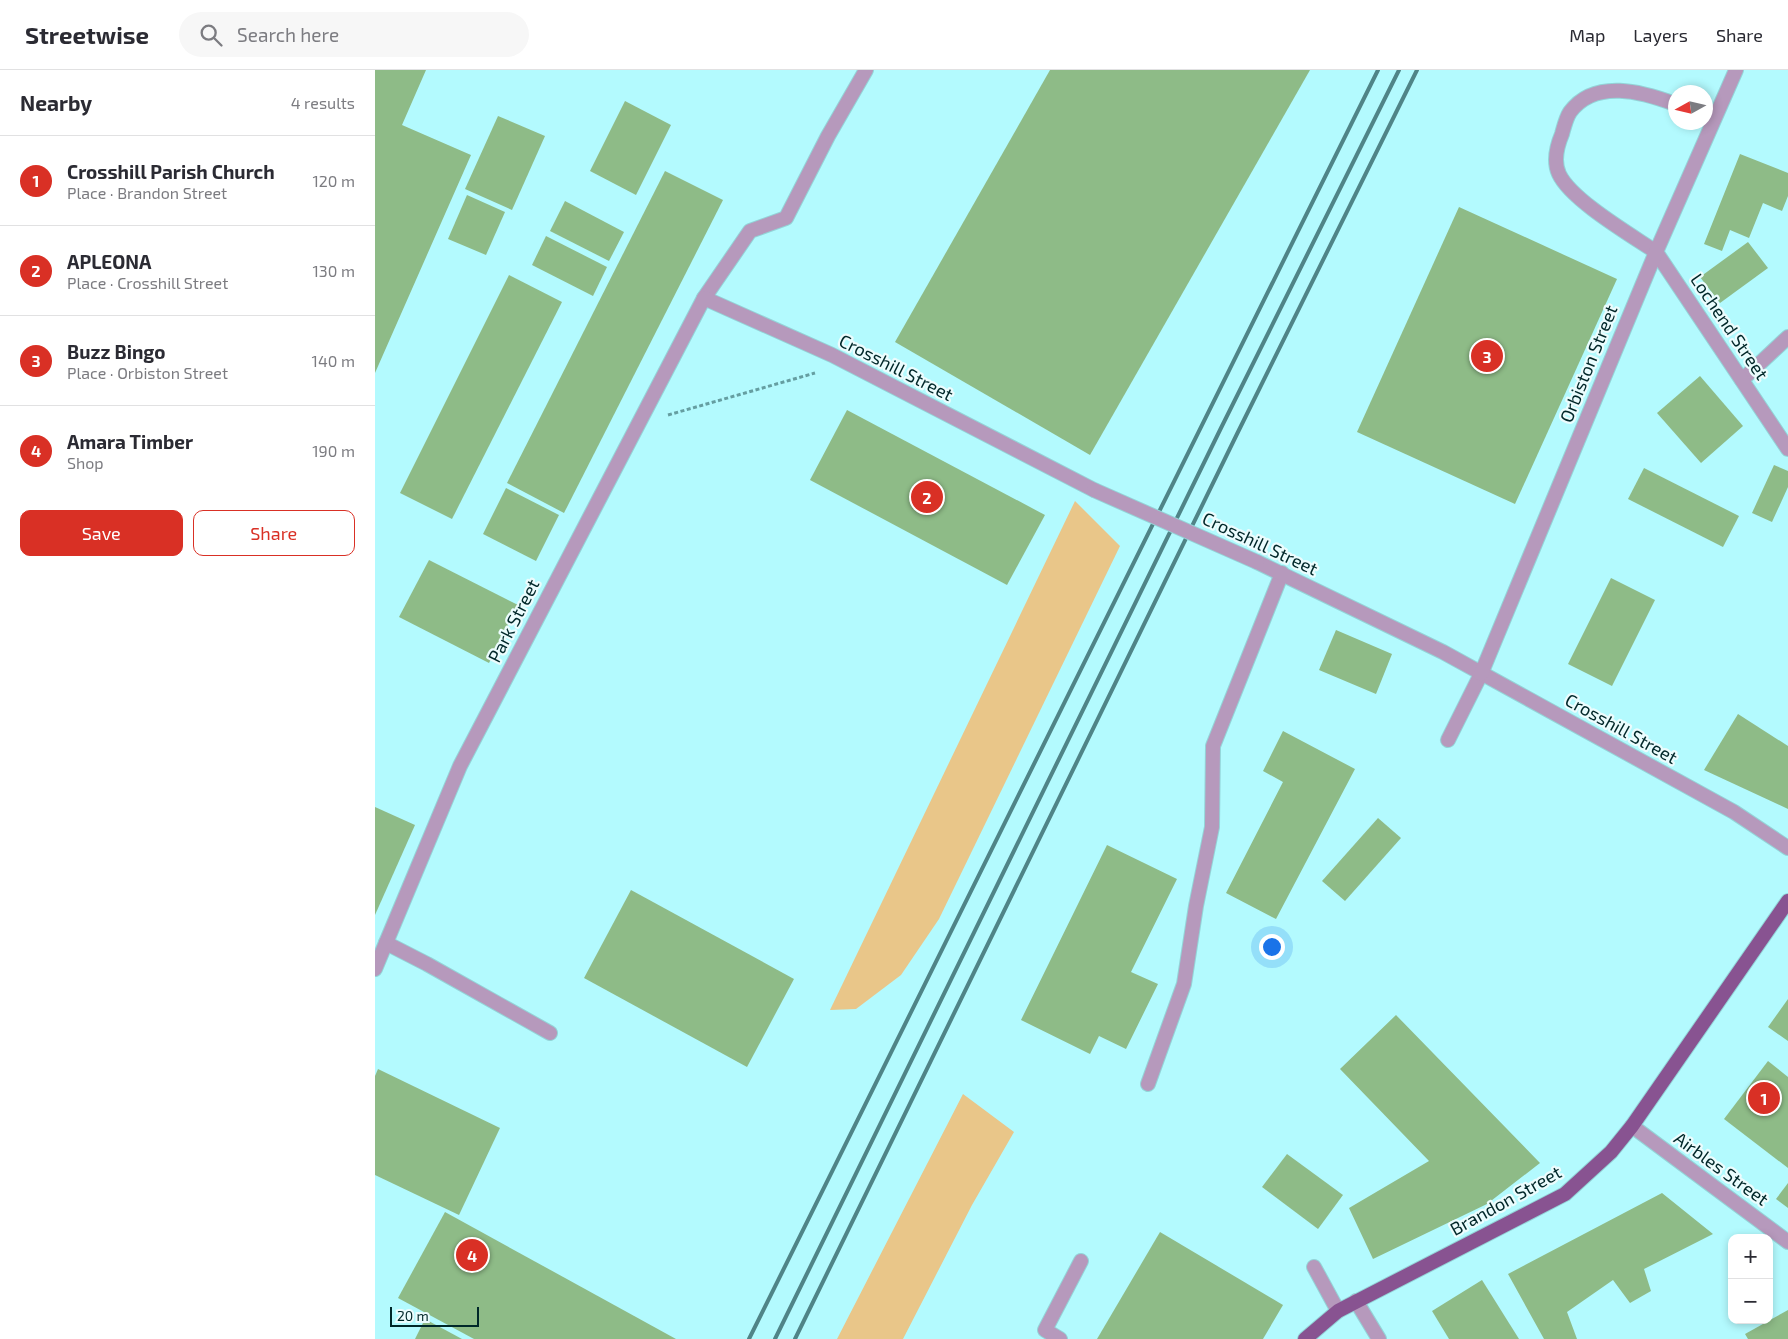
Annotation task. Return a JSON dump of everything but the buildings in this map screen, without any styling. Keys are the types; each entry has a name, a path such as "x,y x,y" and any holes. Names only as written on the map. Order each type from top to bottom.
{"main road":[{"name":"Brandon Street","path":"1305,1339 1338,1311 1565,1194 1611,1152 1632,1126 1788,901"}],"street":[{"name":"Park Street","path":"375,969 460,766 704,298 751,230 786,218 828,136 866,70"},
{"name":"Orbiston Street","path":"1713,111 1736,70"},
{"path":"1656,252 1574,194 1558,172 1556,148 1570,113 1587,97 1606,91 1638,92 1668,102"},
{"name":"Orbiston Street","path":"1448,740 1481,674 1656,252 1704,130"},
{"name":"Lochend Street","path":"1656,252 1788,449"},
{"name":"Crosshill Street","path":"704,298 832,355 1094,490 1282,573 1443,652 1734,812 1788,848"},
{"path":"1742,380 1788,337"},
{"path":"1148,1084 1184,984 1196,906 1212,827 1213,746 1282,573"},
{"path":"386,943 550,1033"},
{"name":"Airbles Street","path":"1632,1126 1788,1242"},
{"path":"1060,1339 1045,1330 1081,1261"},
{"path":"1314,1267 1338,1311"},
{"path":"1356,1301 1379,1339"}],"path":[{"path":"638,424 822,371"}],"shaded area":[{"path":"1075,501 1120,546 939,919 901,975 856,1009 830,1010"},
{"path":"963,1094 1014,1132 972,1205 903,1339 837,1339"}],"railway":[{"path":"749,1339 1378,70"},
{"path":"775,1339 1221,428 1399,70"},
{"path":"795,1339 1417,70"}],"place":[{"name":"Buzz Bingo","path":"1487,356"},
{"name":"APLEONA","path":"927,497"},
{"name":"Crosshill Parish Church","path":"1764,1098"},
{"name":"Amara Timber","path":"472,1255"}]}
